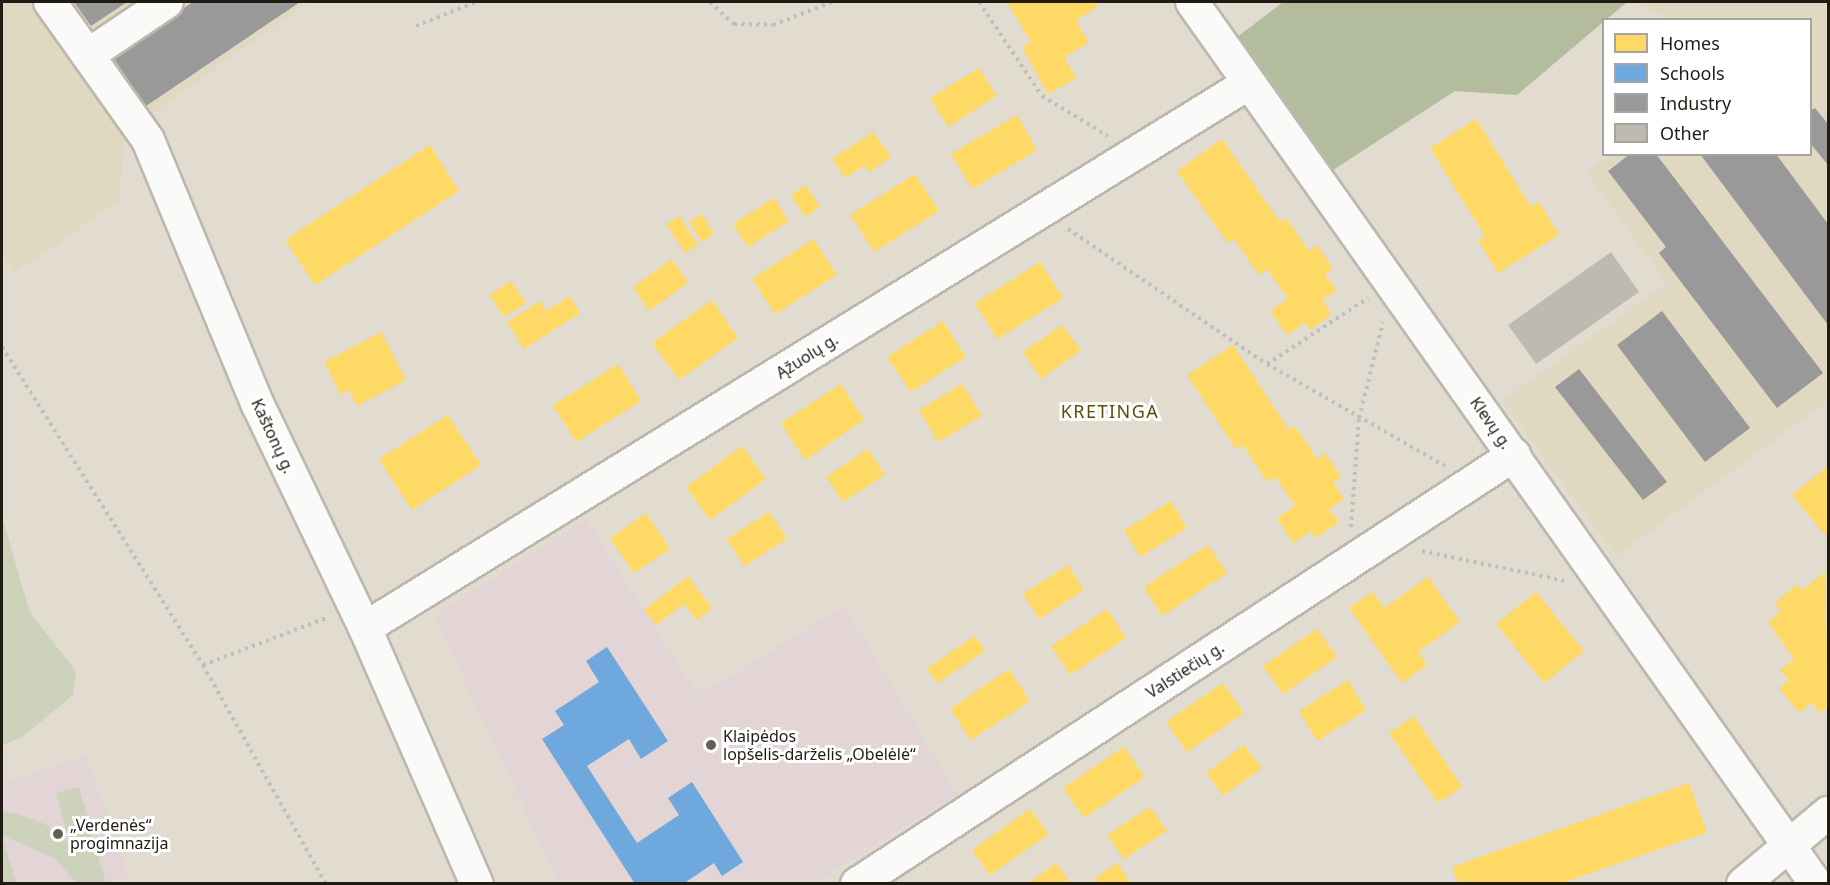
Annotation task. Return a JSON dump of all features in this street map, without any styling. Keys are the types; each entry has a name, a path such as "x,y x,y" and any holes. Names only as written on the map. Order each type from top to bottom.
{"street":[{"name":"Kaštonų g.","path":"50,2 148,140 258,405 360,617 477,884"},
{"path":"88,55 167,2"},
{"name":"Klevų g.","path":"1192,2 1393,282 1816,884"},
{"name":"Ąžuolų g.","path":"360,617 1042,212 1249,83"},
{"name":"Valstiečių g.","path":"857,884 1514,455"},
{"path":"1743,884 1828,813"}],"path":[{"path":"416,26 476,2"},
{"path":"710,2 734,24 773,25 832,2"},
{"path":"979,2 1042,96 1136,154"},
{"path":"1042,212 1267,364 1474,482"},
{"path":"1267,364 1393,282"},
{"path":"1348,564 1359,418 1393,282"},
{"path":"2,347 203,665 326,884"},
{"path":"1381,542 1608,590"},
{"path":"203,665 360,617"}],"shaded area":[{"path":"2,2 308,2 125,133 119,201 14,274 2,257"},
{"path":"1633,2 1828,2 1828,401 1616,556 1502,401 1667,283 1587,173 1610,156 1812,156 1812,18 1668,18"},
{"name":"Klaipėdos lopšelis-darželis „Obelėlė“","path":"586,519 698,696 844,606 957,794 814,883 559,883 434,616"},
{"name":"„Verdenės“ progimnazija","path":"86,755 131,883 2,883 2,784"}],"green space":[{"path":"1283,2 1627,2 1608,18 1602,18 1602,23 1517,95 1455,91 1333,170 1236,38"},
{"path":"2,517 30,613 76,671 73,695 21,738 2,745"},
{"path":"79,787 106,883 77,883 54,858 2,835 2,812 15,813 45,824 70,844 56,793"},
{"path":"4,842 16,883 2,883"}],"building: Homes":[{"path":"1007,2 1095,2 1098,7 1076,20 1089,43 1064,57 1076,78 1048,94 1022,47 1031,42"},
{"path":"979,68 997,96 948,127 930,98"},
{"path":"1017,115 1037,150 972,189 951,154"},
{"path":"1476,119 1531,207 1539,202 1559,235 1498,273 1478,240 1485,236 1430,148"},
{"path":"873,132 891,157 869,172 864,166 845,178 832,159"},
{"path":"1222,139 1280,222 1286,218 1309,251 1317,245 1333,268 1325,274 1337,290 1322,300 1332,314 1310,330 1305,323 1287,335 1270,311 1288,299 1267,269 1259,275 1234,239 1228,243 1177,171"},
{"path":"430,145 459,191 315,285 285,240"},
{"path":"915,174 939,211 874,252 850,215"},
{"path":"806,185 820,207 805,217 791,195"},
{"path":"774,198 789,221 748,247 733,224"},
{"path":"702,214 714,234 702,242 689,222"},
{"path":"679,216 698,245 685,253 666,224"},
{"path":"814,239 837,275 775,314 752,279"},
{"path":"672,259 688,283 649,311 633,287"},
{"path":"1040,262 1063,298 997,339 975,303"},
{"path":"511,281 526,303 504,317 490,295"},
{"path":"570,296 580,313 524,349 507,322 540,301 546,311"},
{"path":"712,300 738,338 679,380 652,343"},
{"path":"943,321 966,357 911,392 887,357"},
{"path":"1062,325 1081,350 1041,379 1023,352"},
{"path":"381,332 406,380 357,406 349,390 341,395 324,362"},
{"path":"1233,345 1289,430 1295,426 1317,459 1325,453 1341,477 1333,482 1344,499 1329,509 1339,522 1316,538 1311,531 1293,543 1277,518 1295,506 1275,476 1267,482 1243,445 1236,449 1187,375"},
{"path":"618,364 641,401 576,442 553,405"},
{"path":"841,384 864,420 805,460 781,423"},
{"path":"962,384 982,416 938,442 919,410"},
{"path":"448,415 481,465 412,510 379,459"},
{"path":"742,446 766,479 710,520 686,487"},
{"path":"868,449 885,475 843,502 826,477"},
{"path":"1828,466 1828,532 1825,535 1792,495"},
{"path":"1171,501 1187,528 1140,557 1124,530"},
{"path":"769,512 787,539 744,566 727,539"},
{"path":"646,513 670,549 634,573 610,538"},
{"path":"1208,545 1227,573 1162,616 1144,587"},
{"path":"1068,565 1084,590 1039,619 1023,594"},
{"path":"1825,572 1828,706 1820,713 1812,703 1799,713 1779,688 1789,680 1780,670 1794,659 1768,622 1781,611 1775,603 1797,584 1802,590"},
{"path":"688,576 712,608 697,620 684,604 656,625 644,610"},
{"path":"1428,577 1460,622 1418,652 1427,665 1402,683 1349,608 1373,592 1384,608"},
{"path":"1536,592 1584,651 1544,683 1496,624"},
{"path":"1107,609 1126,638 1070,675 1051,646"},
{"path":"1317,629 1337,657 1283,694 1263,666"},
{"path":"975,636 985,651 937,683 927,668"},
{"path":"1009,669 1030,701 971,740 950,709"},
{"path":"1348,680 1366,710 1317,741 1299,711"},
{"path":"1223,683 1244,713 1187,752 1166,722"},
{"path":"1414,716 1462,787 1438,803 1389,733"},
{"path":"1244,745 1262,768 1223,796 1206,773"},
{"path":"1124,747 1145,777 1084,818 1063,788"},
{"path":"1689,783 1707,832 1560,884 1458,884 1452,867"},
{"path":"1150,807 1167,831 1124,859 1107,835"},
{"path":"1030,809 1049,834 990,875 972,850"},
{"path":"1056,863 1071,884 1028,884"},
{"path":"1118,863 1131,884 1099,884 1095,878"}],"building: Schools":[{"path":"607,647 668,741 641,759 629,739 587,766 637,843 679,815 668,798 692,782 743,862 722,876 714,863 683,884 635,884 542,739 564,725 555,711 599,682 586,661"}],"building: Industry":[{"path":"74,2 127,2 91,26"},
{"path":"193,2 300,2 146,106 112,56"},
{"path":"1815,108 1828,124 1828,165 1812,145 1812,110"},
{"path":"1627,156 1658,156 1823,373 1777,408 1659,253 1666,247 1608,171"},
{"path":"1701,156 1777,156 1828,224 1828,325"},
{"path":"1662,311 1750,428 1705,462 1617,345"},
{"path":"1579,369 1667,482 1643,500 1555,387"}],"building: Other":[{"path":"1611,252 1639,292 1536,364 1508,325"}],"place":[{"name":"Klaipėdos lopšelis-darželis „Obelėlė“","path":"711,745"},
{"name":"„Verdenės“ progimnazija","path":"58,834"}],"district":[{"name":"KRETINGA","path":"1110,411"}]}
